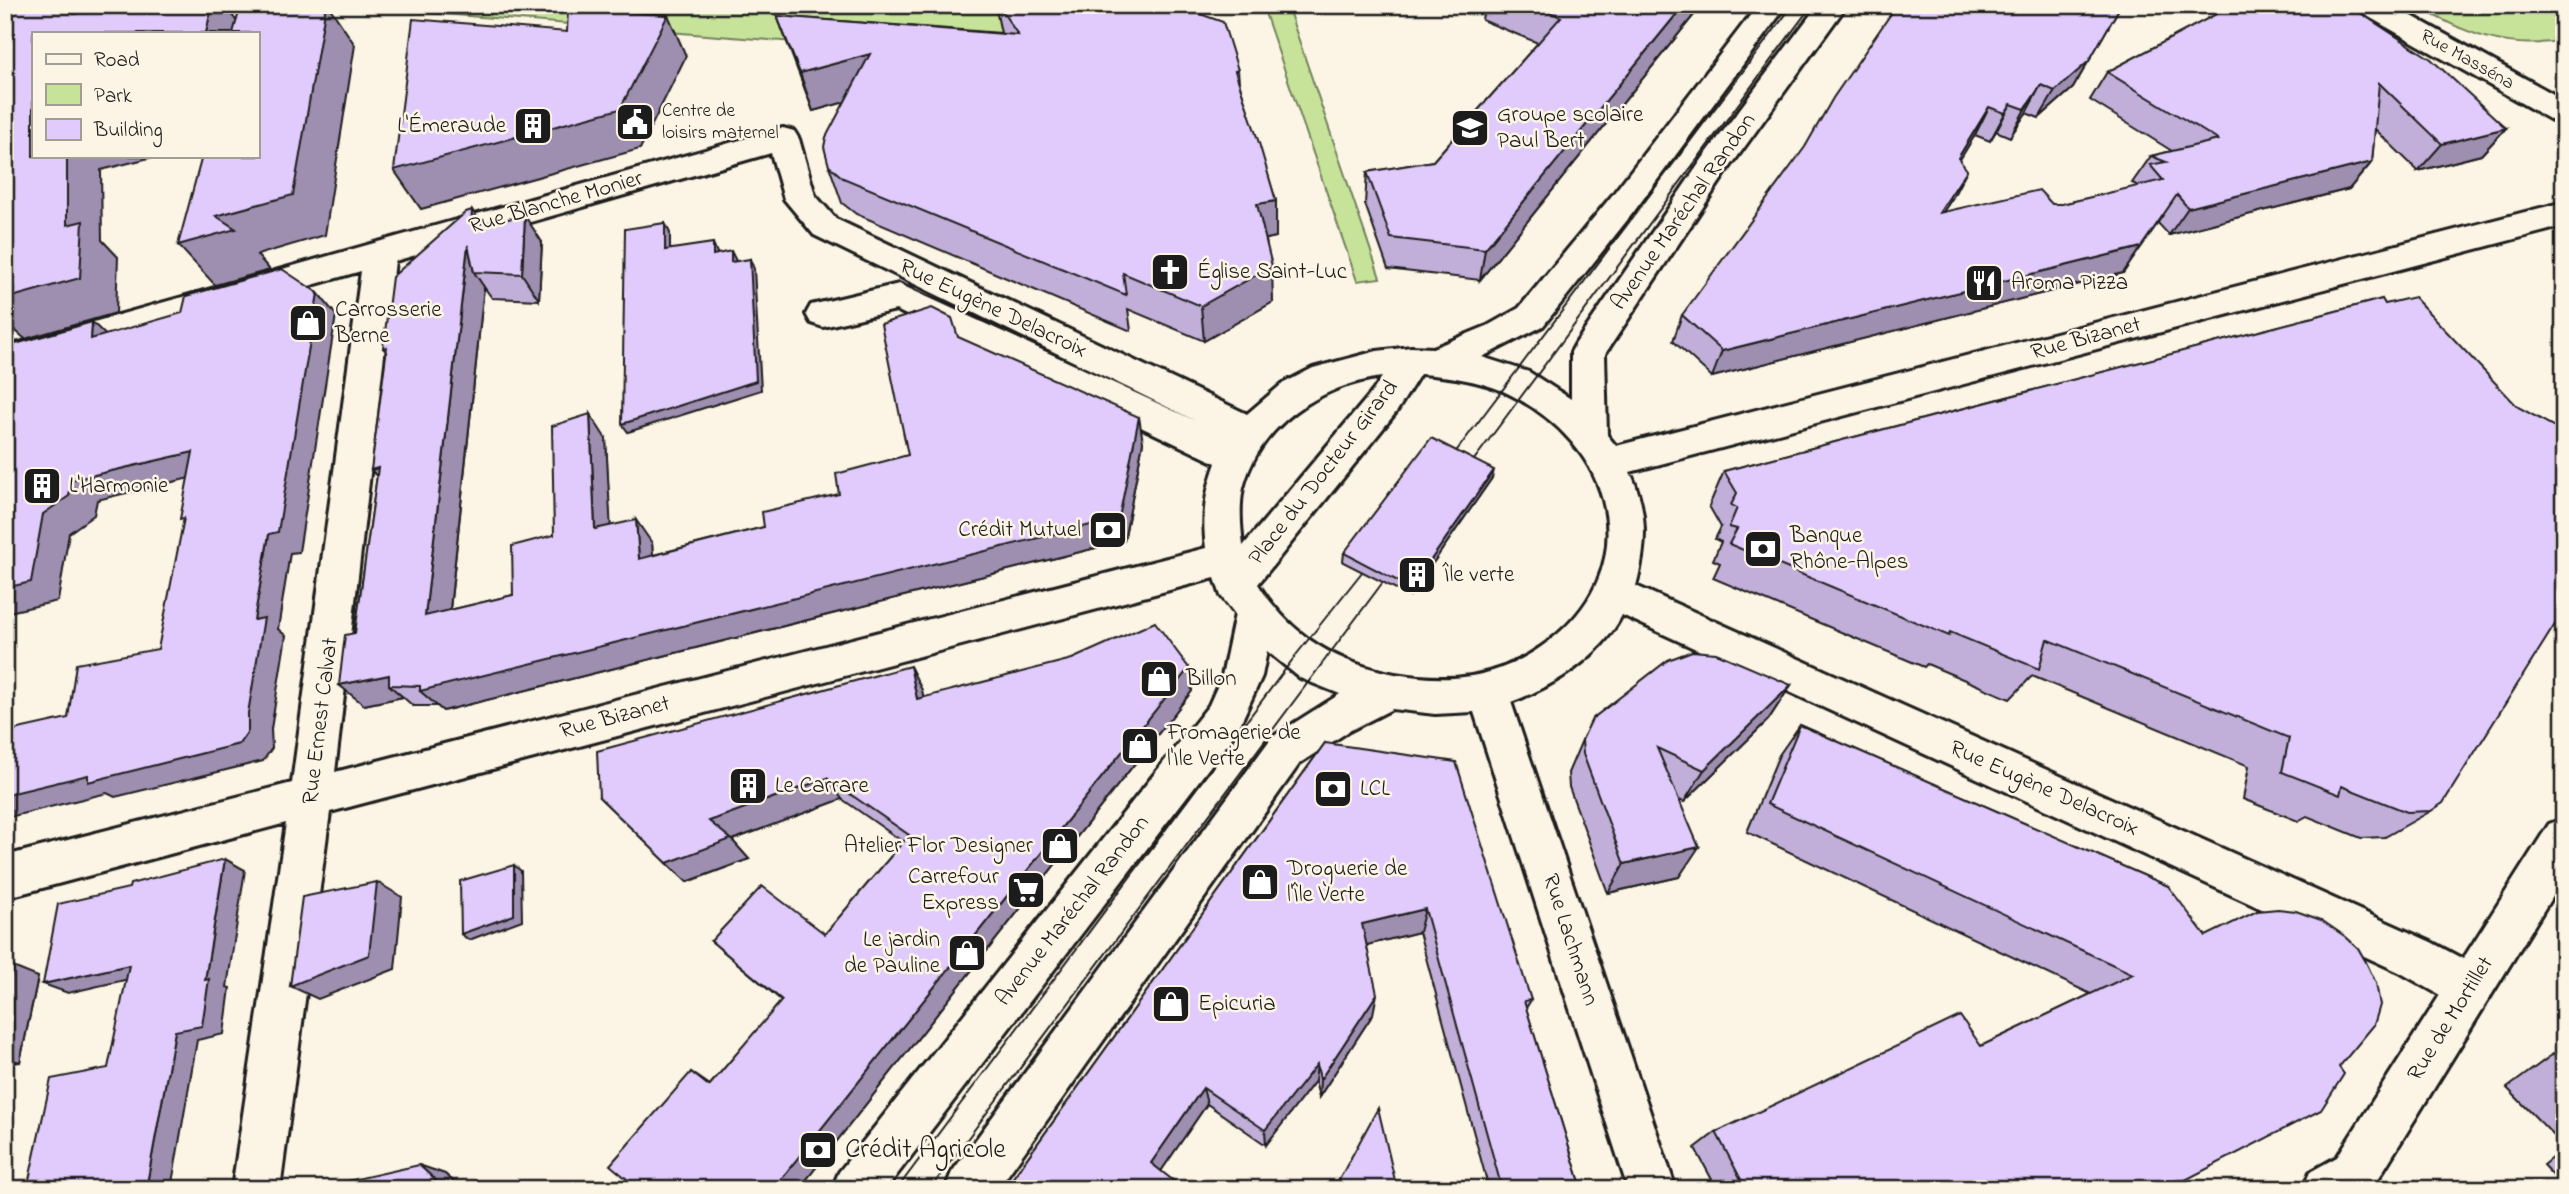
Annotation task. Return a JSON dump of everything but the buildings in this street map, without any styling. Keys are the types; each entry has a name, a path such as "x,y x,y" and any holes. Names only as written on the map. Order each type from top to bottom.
{"street":[{"path":"1424,361 1499,335 1531,317 1519,298 1542,267 1563,241 1592,242 1773,5"},
{"name":"Avenue Maréchal Randon","path":"1598,450 1588,352 1714,166 1833,5"},
{"name":"Rue Masséna","path":"2370,5 2564,114"},
{"name":"Rue Blanche Monier","path":"5,360 783,139"},
{"name":"Rue Eugène Delacroix","path":"783,139 800,199 825,227 1244,445"},
{"name":"Rue Bizanet","path":"1598,450 2564,214"},
{"name":"Rue Ernest Calvat","path":"256,1189 311,797 380,252"},
{"path":"823,314 899,298 1244,445"},
{"name":"Place du Docteur Girard","path":"1238,586 1385,401 1424,361"},
{"name":"Place du Docteur Girard","path":"1424,361 1488,372 1528,388 1558,409 1598,450 1621,495 1627,527 1625,561 1615,594 1585,637 1540,671 1488,692 1435,697 1387,692 1320,669 1296,655 1238,586 1220,514 1230,471 1244,445 1281,403 1318,381 1373,364 1424,361"},
{"name":"Avenue Maréchal Randon","path":"856,1189 1223,719 1242,676 1238,586"},
{"name":"Rue Bizanet","path":"5,877 311,797 1238,586"},
{"name":"Rue Eugène Delacroix","path":"1615,594 2415,957 2471,987"},
{"path":"969,1189 1286,750 1326,721 1363,701 1387,692"},
{"name":"Rue Lachmann","path":"1488,692 1652,1189"},
{"name":"Rue de Mortillet","path":"2349,1184 2564,838"}],"green space":[{"path":"330,5 1209,5 1210,9 1001,68 996,58"},
{"path":"2414,5 2564,5 2564,40 2522,43 2486,37 2451,24"},
{"path":"1289,11 1380,278 1357,281 1265,13"}],"tram line":[{"path":"1445,466 1793,5"},
{"path":"1462,476 1812,5"},
{"path":"897,1189 1296,655 1374,557"},
{"path":"930,1189 1395,566"}],"place":[{"name":"Centre de loisirs maternel","path":"635,122"},
{"name":"L'Émeraude","path":"533,126"},
{"name":"Groupe scolaire Paul Bert","path":"1470,128"},
{"name":"Église Saint-Luc","path":"1170,272"},
{"name":"Aroma Pizza","path":"1984,283"},
{"name":"Carrosserie Berne","path":"308,323"},
{"name":"L'Harmonie","path":"42,486"},
{"name":"Crédit Mutuel","path":"1108,530"},
{"name":"Banque Rhône-Alpes","path":"1763,549"},
{"name":"Île verte","path":"1417,575"},
{"name":"Billon","path":"1159,679"},
{"name":"Fromagerie de l'Ile Verte","path":"1140,746"},
{"name":"Le Carrare","path":"748,786"},
{"name":"LCL","path":"1333,789"},
{"name":"Atelier Flor Designer","path":"1060,846"},
{"name":"Droguerie de l'Île Verte","path":"1260,882"},
{"name":"Carrefour Express","path":"1026,890"},
{"name":"Le jardin de Pauline","path":"967,953"},
{"name":"Epicuria","path":"1171,1004"},
{"name":"Crédit Agricole","path":"818,1150"}]}
